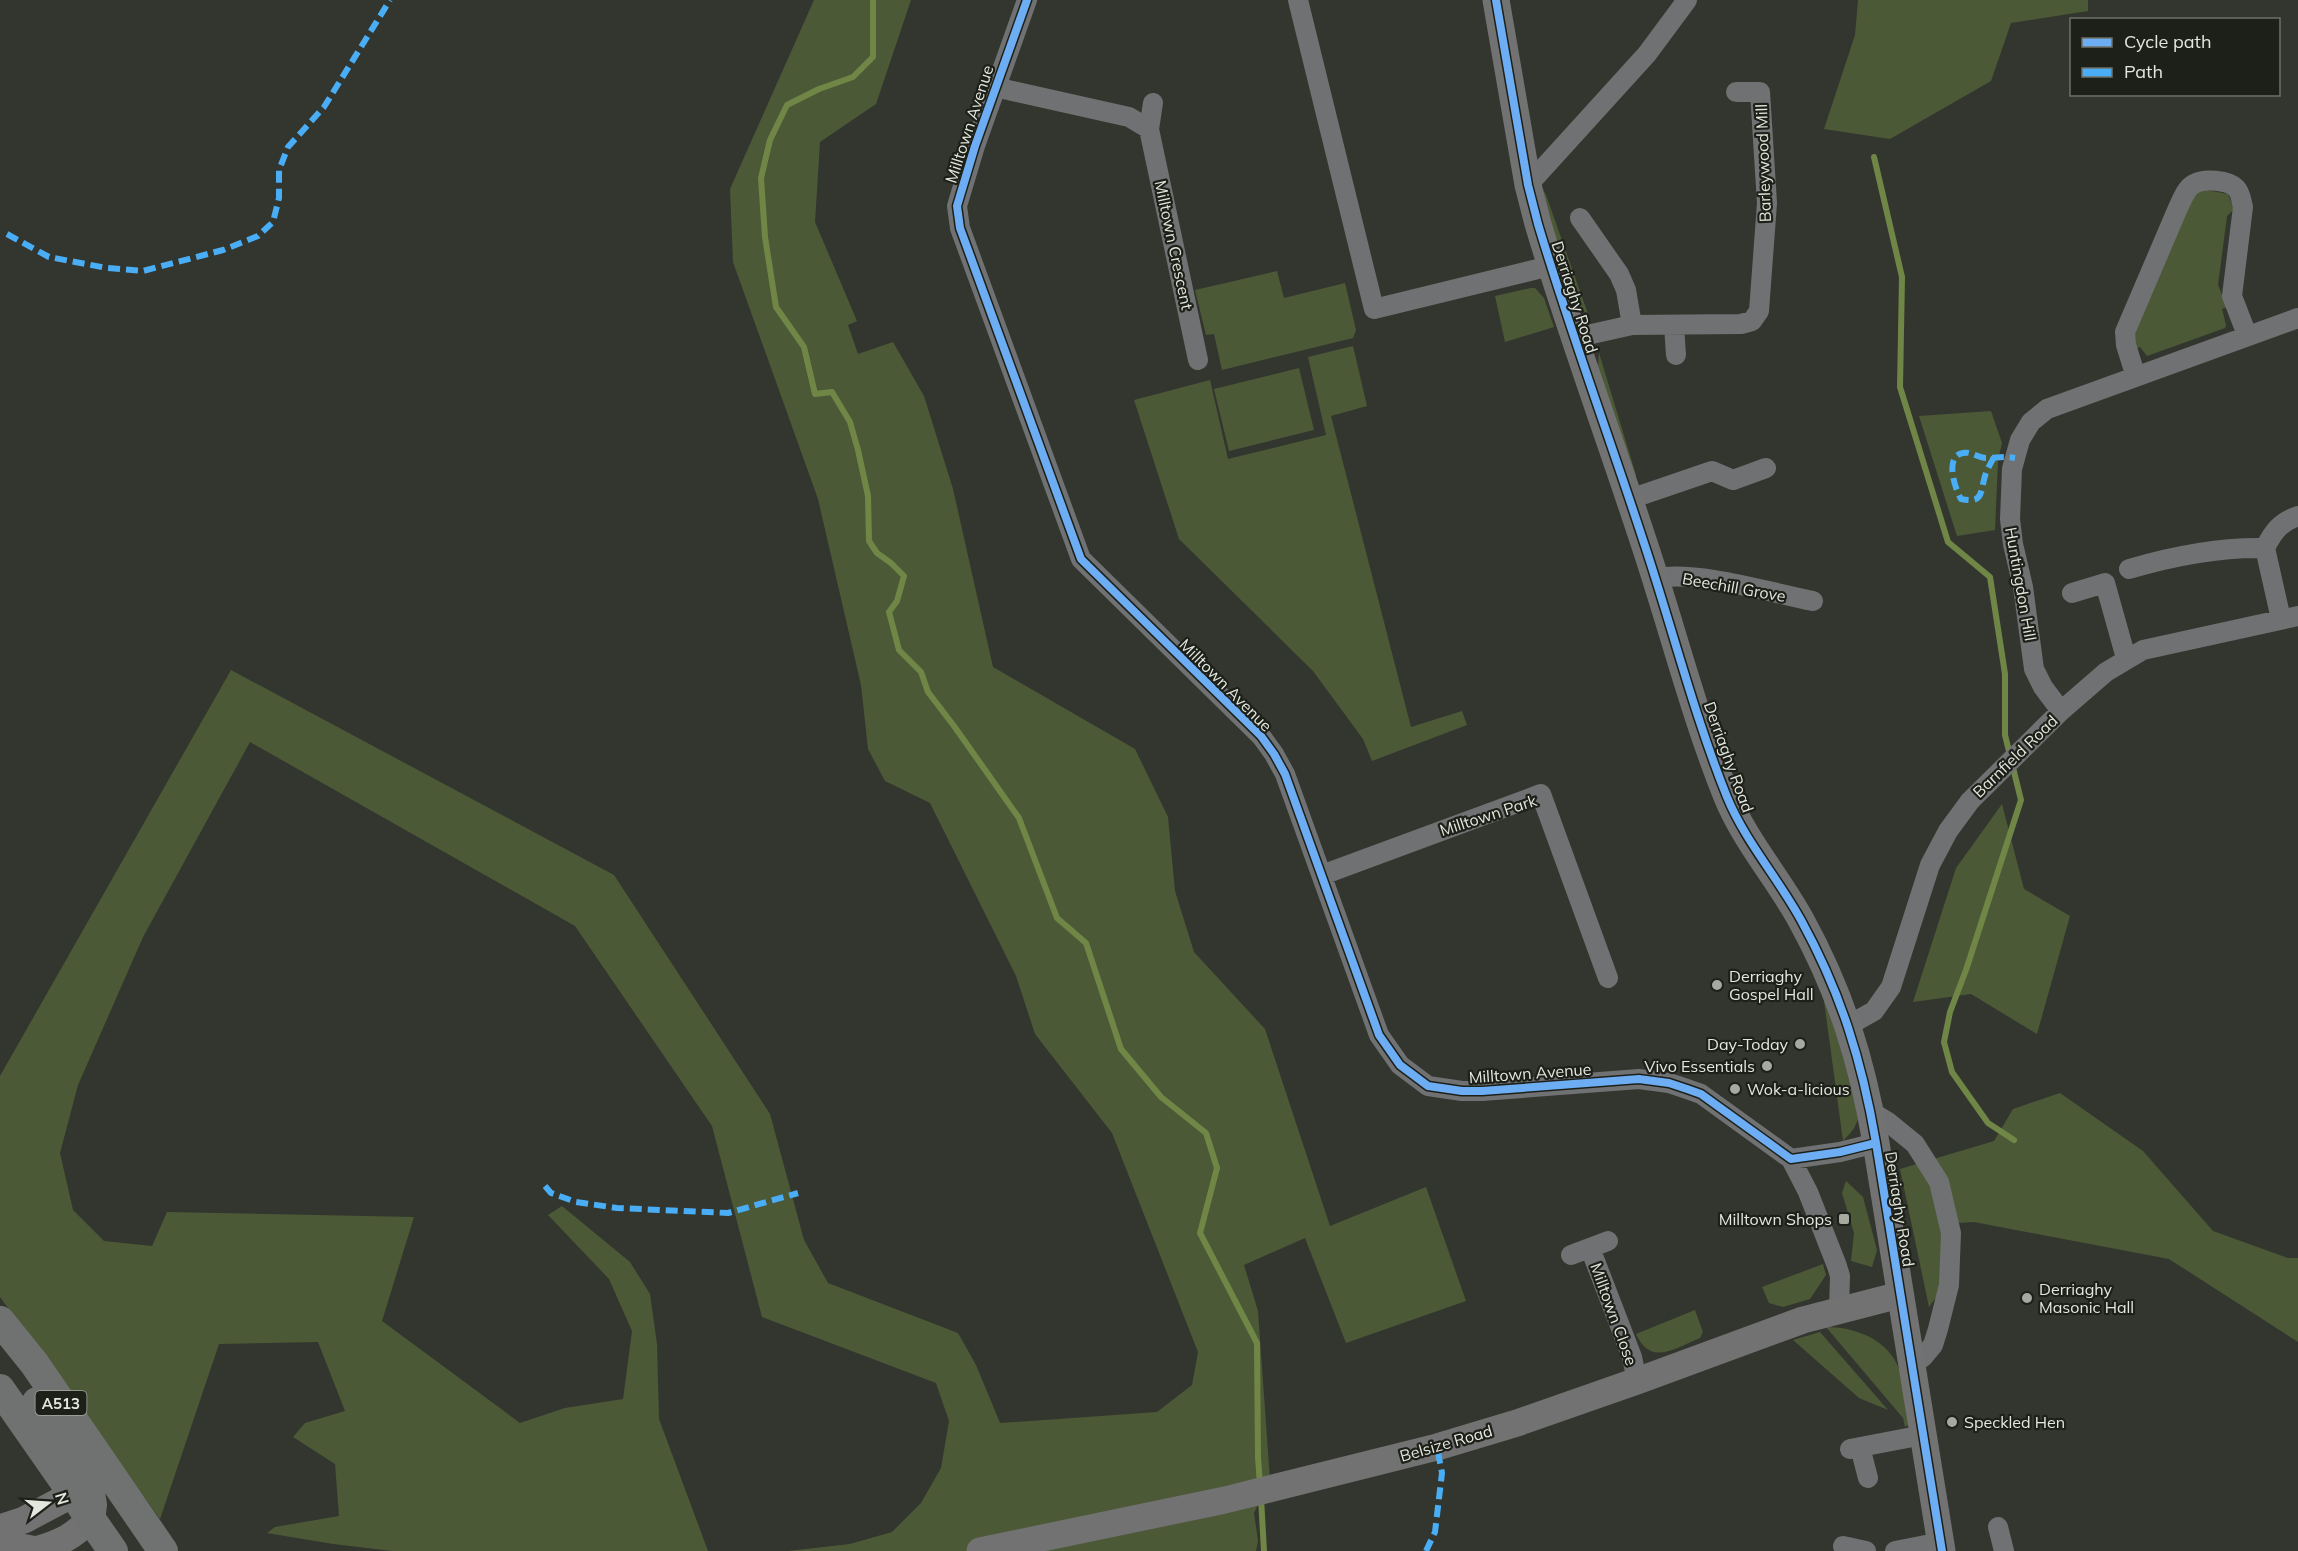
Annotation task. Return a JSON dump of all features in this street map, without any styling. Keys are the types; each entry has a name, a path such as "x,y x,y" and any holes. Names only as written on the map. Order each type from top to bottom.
{"main road":[{"name":"A513","path":"0,1321 34,1363 163,1551"},
{"name":"A513","path":"0,1344 81,1490 90,1519 114,1551"},
{"name":"A513","path":"0,1389 81,1490"}],"street":[{"name":"Milltown Avenue","path":"1027,0 994,87 957,207 960,228 1081,559 1261,736 1285,774 1379,1035 1400,1065 1428,1086 1462,1091 1639,1079 1669,1083 1701,1094 1791,1159 1808,1192 1840,1276 1839,1311"},
{"path":"1298,0 1374,309 1550,266"},
{"name":"Derriaghy Road","path":"1496,0 1528,185 1550,266 1630,499 1702,727 1727,798 1742,827 1801,919 1825,967 1849,1025 1876,1143 1941,1547"},
{"path":"1528,185 1647,54 1687,0"},
{"path":"994,87 1129,117 1149,129"},
{"name":"Barleywood Mill","path":"1574,338 1632,325 1741,324 1752,321 1759,311 1767,203 1760,92 1736,92"},
{"name":"Milltown Crescent","path":"1153,103 1149,129 1198,360"},
{"path":"2136,377 2126,345 2126,332 2178,208 2194,184 2213,181 2229,184 2235,187 2240,195 2243,207 2232,296 2247,335"},
{"path":"1580,218 1619,274 1626,290 1632,325"},
{"name":"Huntingdon Hill","path":"2061,711 2043,687 2034,669 2023,587 2013,544 2010,519 2012,469 2020,440 2031,423 2047,409 2065,401 2298,318"},
{"path":"1674,325 1676,355"},
{"path":"1630,499 1712,471 1733,480 1766,468"},
{"path":"2290,618 2265,548 2273,532 2285,521 2298,516"},
{"path":"2129,569 2168,558 2244,547 2265,548"},
{"name":"Beechill Grove","path":"1656,578 1667,576 1701,578 1813,601"},
{"path":"2072,593 2105,583 2126,658"},
{"name":"Barnfield Road","path":"1849,1025 1874,1011 1891,987 1930,865 1948,831 1970,801 2002,767 2061,711 2106,672 2126,658 2143,650 2290,618"},
{"name":"Milltown Park","path":"1322,875 1540,794 1608,978"},
{"name":"Derriaghy Road","path":"1870,1111 1915,1144 1939,1182 1951,1233 1949,1285 1938,1329 1933,1345 1923,1357 1912,1364"},
{"path":"1791,1159 1840,1152 1876,1143"},
{"name":"Milltown Close","path":"1571,1255 1599,1245 1637,1381"},
{"name":"Belsize Road","path":"980,1551 1225,1500 1437,1447 1517,1423 1764,1333 1888,1298 1901,1297"},
{"path":"1868,1478 1855,1448 1923,1435"},
{"path":"0,1528 42,1511 81,1490 119,1487"},
{"path":"0,1542 39,1550 61,1543 80,1530 90,1519"},
{"path":"1998,1527 1998,1550"},
{"path":"1843,1546 1851,1550 1866,1551"},
{"path":"1895,1551 1941,1547"}],"green space":[{"path":"814,0 911,0 876,104 820,142 815,222 857,321 848,325 858,354 893,342 924,396 953,489 993,667 1135,749 1168,817 1175,891 1194,952 1265,1029 1330,1226 1426,1187 1466,1301 1346,1343 1305,1238 1244,1265 1258,1311 1270,1480 1254,1513 1258,1541 1256,1551 788,1551 850,1544 892,1532 921,1503 941,1468 949,1421 936,1383 762,1317 712,1126 575,926 250,742 143,937 78,1085 60,1153 73,1210 104,1241 152,1246 167,1212 414,1217 382,1321 520,1423 565,1408 623,1399 632,1331 609,1279 548,1215 562,1206 630,1262 650,1294 657,1344 659,1419 708,1551 392,1551 267,1533 275,1527 339,1516 335,1464 293,1437 305,1423 345,1411 318,1342 219,1344 160,1519 0,1297 0,1076 231,670 614,875 770,1114 804,1240 828,1283 958,1333 976,1365 1000,1423 1157,1412 1192,1385 1198,1352 1112,1133 1035,1034 1016,976 930,803 885,781 868,749 861,685 818,499 733,262 730,189"},
{"path":"1858,0 2088,0 2088,11 2011,23 1991,81 1890,139 1824,129 1855,35"},
{"path":"1543,189 1588,314 1578,307 1551,229"},
{"path":"2206,190 2228,194 2234,209 2227,216 2218,285 2227,307 2222,309 2225,328 2147,356 2140,347 2135,349 2133,335 2193,199 2199,192"},
{"path":"1277,271 1284,298 1345,283 1356,330 1353,338 1222,370 1214,334 1206,335 1195,290"},
{"path":"1535,288 1544,298 1554,327 1505,342 1495,296"},
{"path":"1353,346 1367,406 1331,416 1411,727 1462,711 1467,725 1372,761 1363,739 1313,671 1179,539 1134,400 1210,380 1228,459 1326,435 1308,357"},
{"path":"1599,353 1636,475 1633,478 1598,367"},
{"path":"1299,368 1314,430 1229,451 1214,389"},
{"path":"1991,411 2002,443 1998,460 1995,530 1957,536 1919,416"},
{"path":"2002,804 2024,889 2070,916 2037,1034 1971,994 1913,1002 1956,868"},
{"path":"1822,986 1840,1034 1859,1115 1857,1123 1843,1141"},
{"path":"2060,1093 2143,1151 2213,1231 2288,1258 2298,1258 2298,1342 2169,1259 1974,1222 1942,1224 1942,1289 1929,1307 1900,1169 1994,1141 2013,1109"},
{"path":"1846,1181 1863,1197 1877,1250 1872,1267 1851,1261 1854,1233 1842,1193"},
{"path":"1823,1264 1826,1275 1810,1299 1783,1307 1769,1303 1762,1287"},
{"path":"1695,1310 1703,1332 1700,1338 1673,1350 1656,1352 1649,1350 1636,1334"},
{"path":"1826,1327 1859,1332 1887,1350 1894,1359 1901,1376 1908,1425 1905,1427 1903,1418"},
{"path":"1820,1332 1888,1410 1859,1398 1793,1340"}],"waterway":[{"path":"873,0 873,57 853,77 819,89 787,105 770,140 761,178 765,237 776,307 804,347 815,394 832,392 850,422 868,496 869,541 877,553 904,576 897,601 889,612 899,650 921,672 928,692 1019,818 1057,918 1086,943 1121,1049 1161,1097 1206,1133 1217,1168 1200,1233 1257,1343 1260,1485"},
{"path":"1874,157 1902,277 1900,387 1948,542 1990,577 2005,674 2005,735 2021,800 1966,970 1950,1012 1944,1042 1952,1072 1988,1123 2014,1140"},
{"path":"1261,1498 1264,1551"}],"marked path":[{"path":"7,234 49,257 107,268 143,271 223,250 258,236 273,222 279,198 279,170 288,147 324,107 390,0"},
{"path":"1994,457 1993,459 1989,466 1986,473 1980,495 1974,500 1961,499 1956,488 1952,466 1957,455 1966,453 1983,458 1990,458 1994,458 2000,457 2015,458"},
{"path":"545,1186 551,1193 576,1202 617,1208 728,1213 798,1193"},
{"path":"1426,1551 1435,1532 1442,1473 1437,1447"}],"cycle path":[{"path":"1027,0 975,146 957,206 960,228 1081,559 1261,736 1274,754 1285,774 1379,1035 1400,1065 1428,1086 1462,1091 1639,1079 1669,1083 1701,1094 1791,1159 1840,1152 1876,1143"},
{"path":"1496,0 1528,185 1538,224 1644,543 1704,735 1734,813 1792,904 1828,974 1857,1056 1876,1143 1942,1551"}],"place":[{"name":"Derriaghy Gospel Hall","path":"1717,985"},
{"name":"Day-Today","path":"1800,1044"},
{"name":"Vivo Essentials","path":"1767,1066"},
{"name":"Wok-a-licious","path":"1735,1089"},
{"name":"Milltown Shops","path":"1844,1219"},
{"name":"Derriaghy Masonic Hall","path":"2027,1298"},
{"name":"Speckled Hen","path":"1952,1422"}]}
